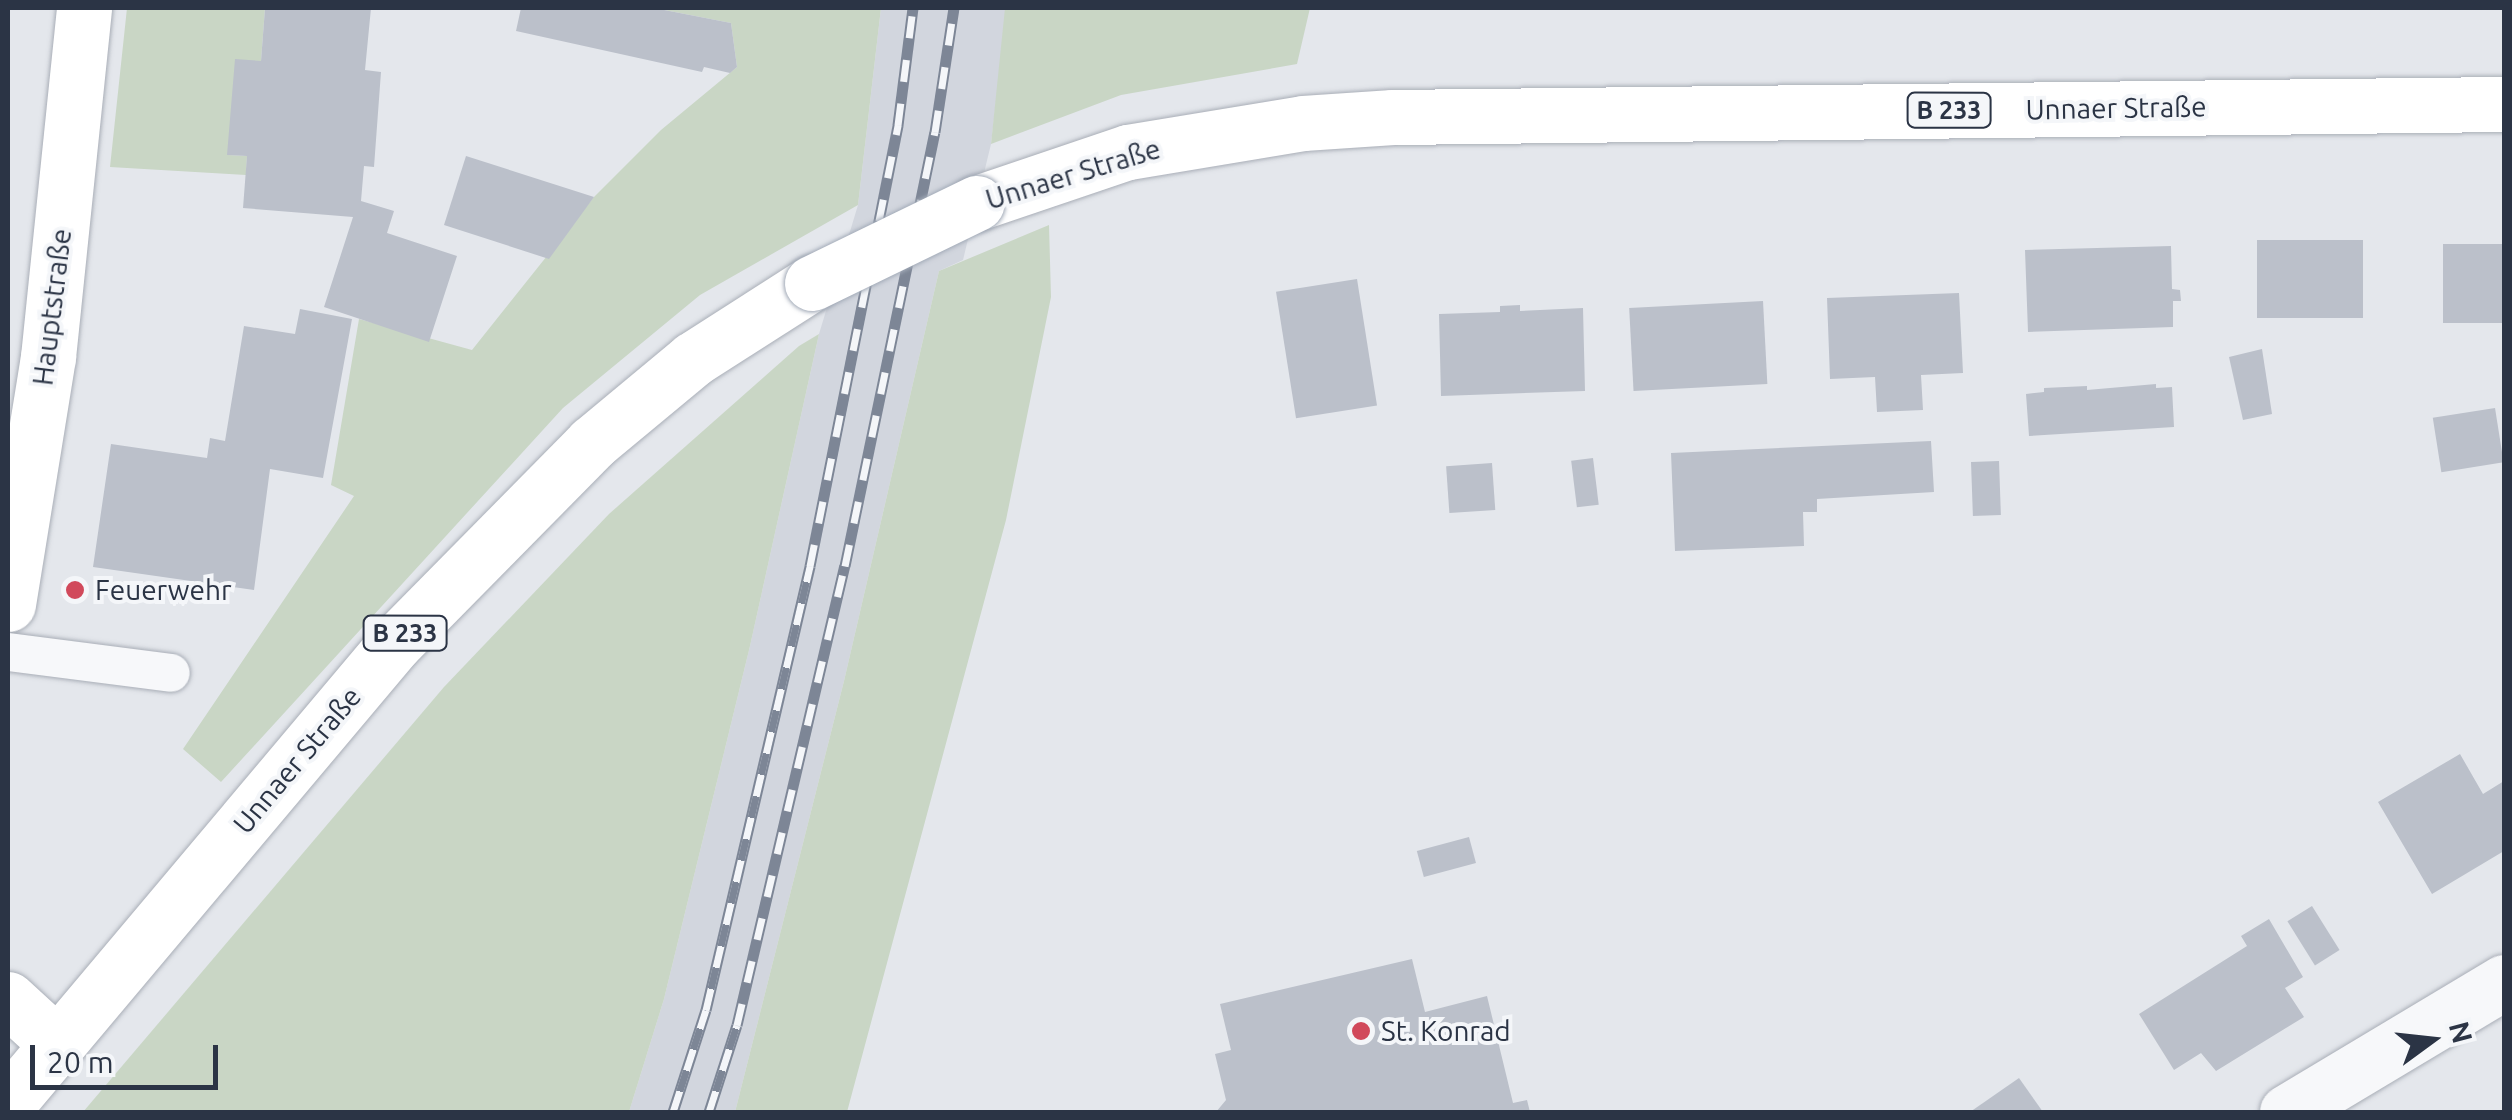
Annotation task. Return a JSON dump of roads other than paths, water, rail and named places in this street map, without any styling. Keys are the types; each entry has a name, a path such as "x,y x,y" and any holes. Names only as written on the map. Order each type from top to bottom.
{"main road":[{"name":"Hauptstraße","path":"8,604 48,357 84,8"},
{"name":"Unnaer Straße","path":"8,1102 395,643 579,456 693,359 812,283 976,203 1128,152 1303,122 1394,116 2504,104"},
{"path":"8,999 56,1043"}],"street":[{"path":"2287,1112 2504,982"}],"lane":[{"path":"8,652 171,673"}],"railway":[{"path":"673,1112 706,1010 810,566 898,125 913,8"},
{"path":"709,1112 737,1025 845,566 935,132 954,8"}],"place":[{"name":"Feuerwehr","path":"75,590"},
{"name":"St. Konrad","path":"1361,1031"}]}
